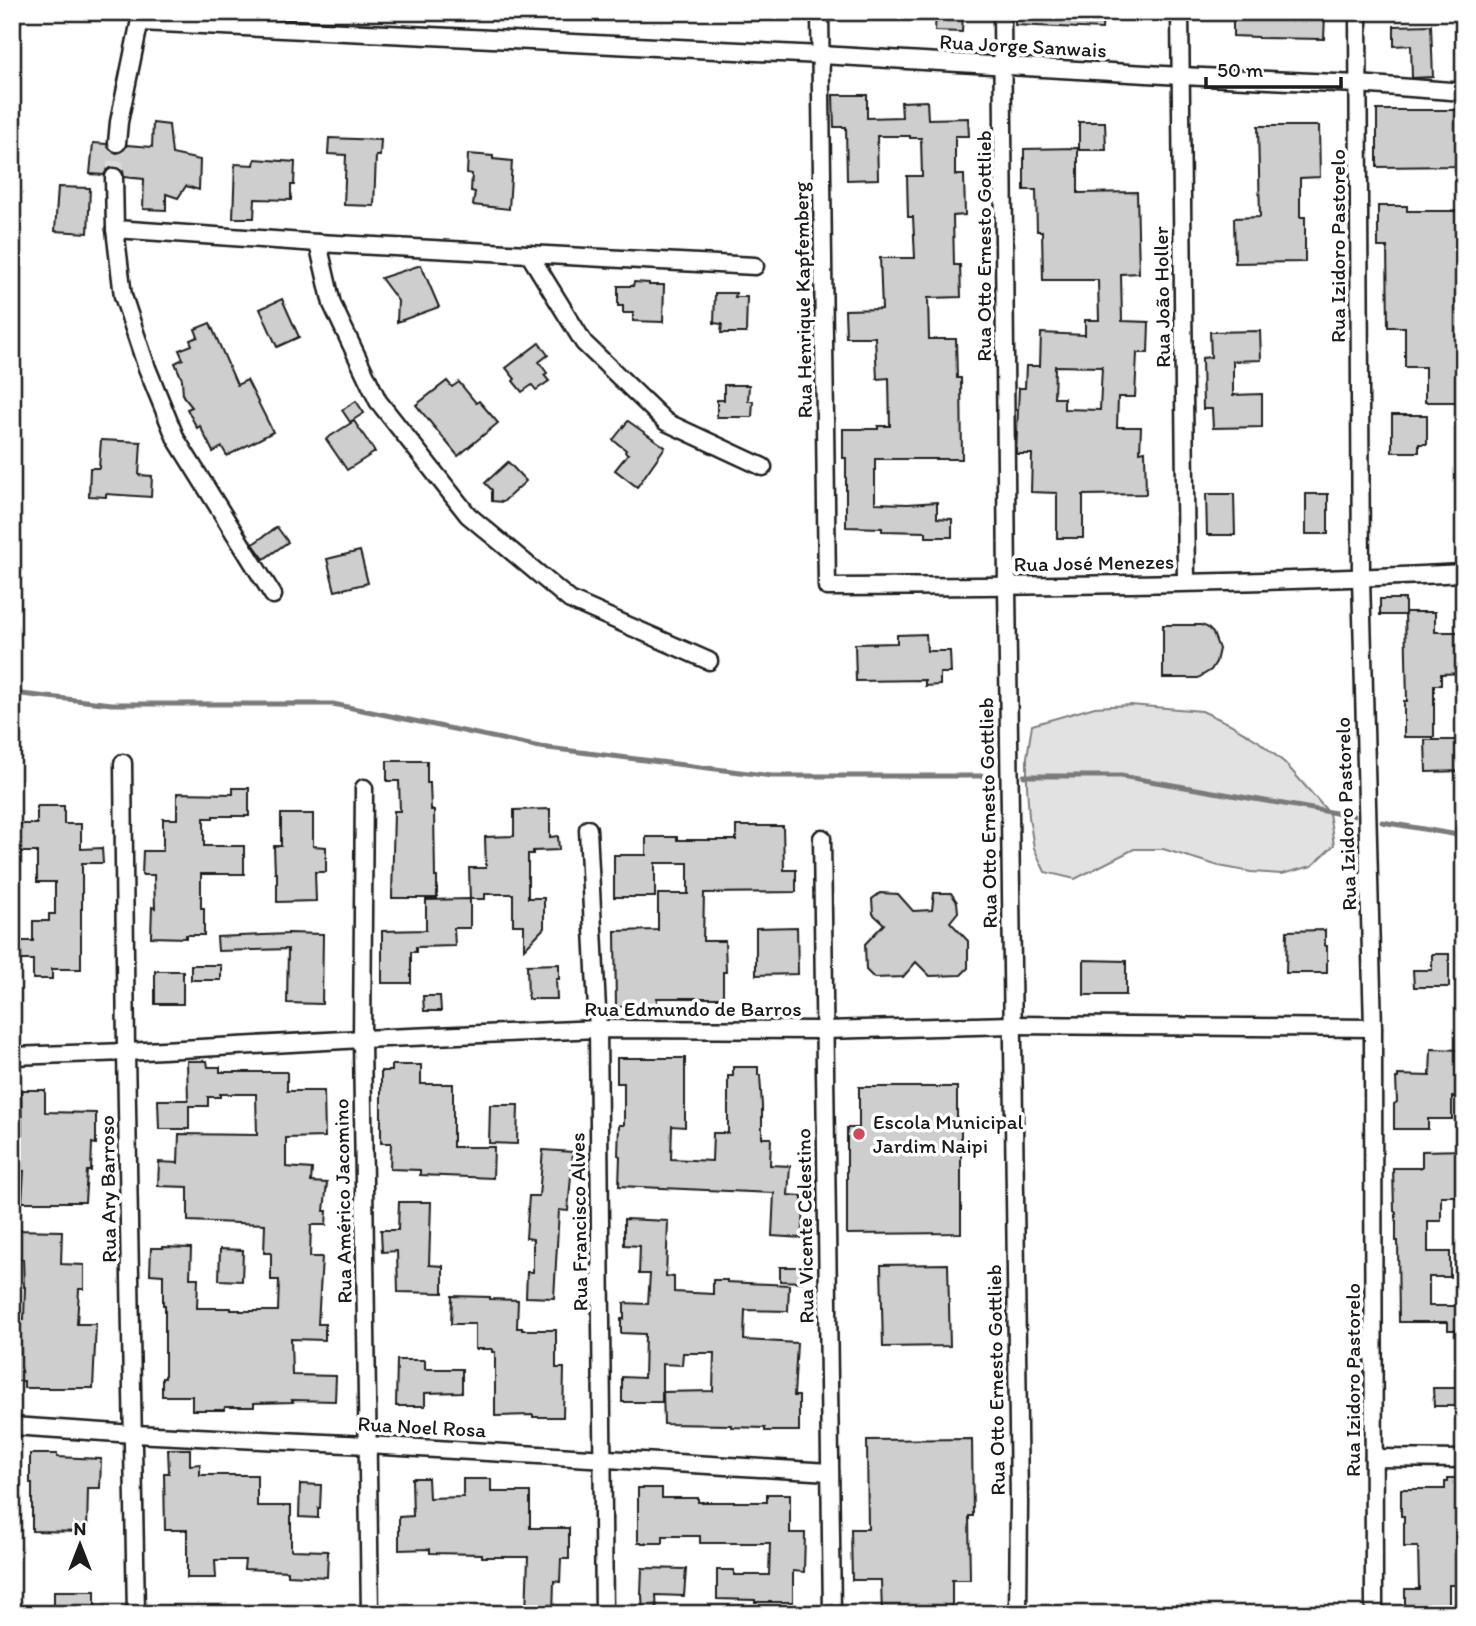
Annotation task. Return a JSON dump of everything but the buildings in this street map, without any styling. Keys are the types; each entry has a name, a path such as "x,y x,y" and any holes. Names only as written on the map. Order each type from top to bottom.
{"street":[{"name":"Rua Henrique Kapfemberg","path":"820,12 827,587"},
{"name":"Rua Otto Ernesto Gottlieb","path":"1002,12 1019,1502 1018,1614"},
{"name":"Rua João Holler","path":"1180,12 1186,582"},
{"name":"Rua Izidoro Pastorelo","path":"1358,12 1361,578 1373,1028 1374,1614"},
{"name":"Rua Jorge Sanwais","path":"141,17 1464,92"},
{"path":"117,143 141,17"},
{"path":"114,177 115,229 123,296 147,368 176,439 273,595"},
{"path":"115,229 318,243 755,266"},
{"path":"318,243 332,303 378,401 468,515 570,600 709,661"},
{"path":"528,254 584,343 666,422 763,467"},
{"name":"Rua José Menezes","path":"827,587 1007,586 1464,573"},
{"name":"Rua Ary Barroso","path":"124,763 136,1614"},
{"name":"Rua Américo Jacomino","path":"364,788 362,1039 370,1614"},
{"name":"Rua Francisco Alves","path":"588,829 598,1029 604,1614"},
{"name":"Rua Vicente Celestino","path":"822,838 832,1614"},
{"name":"Rua Edmundo de Barros","path":"12,1056 598,1029 824,1030 1012,1025 1373,1028"},
{"name":"Rua Noel Rosa","path":"12,1426 830,1472"},
{"path":"1374,1458 1464,1459"}],"shaded area":[{"path":"1130,705 1202,711 1258,741 1285,763 1329,813 1334,845 1312,866 1282,874 1219,866 1163,849 1134,849 1075,879 1045,872 1034,848 1029,817 1027,757 1032,725 1095,707"}],"waterway":[{"path":"12,693 112,704 333,704 540,747 772,776 994,776"},
{"path":"1024,776 1121,776 1353,816"},
{"path":"1382,822 1464,836"}],"tunnel":[{"path":"114,177 117,143"}],"place":[{"name":"Escola Municipal Jardim Naipi","path":"859,1134"}]}
